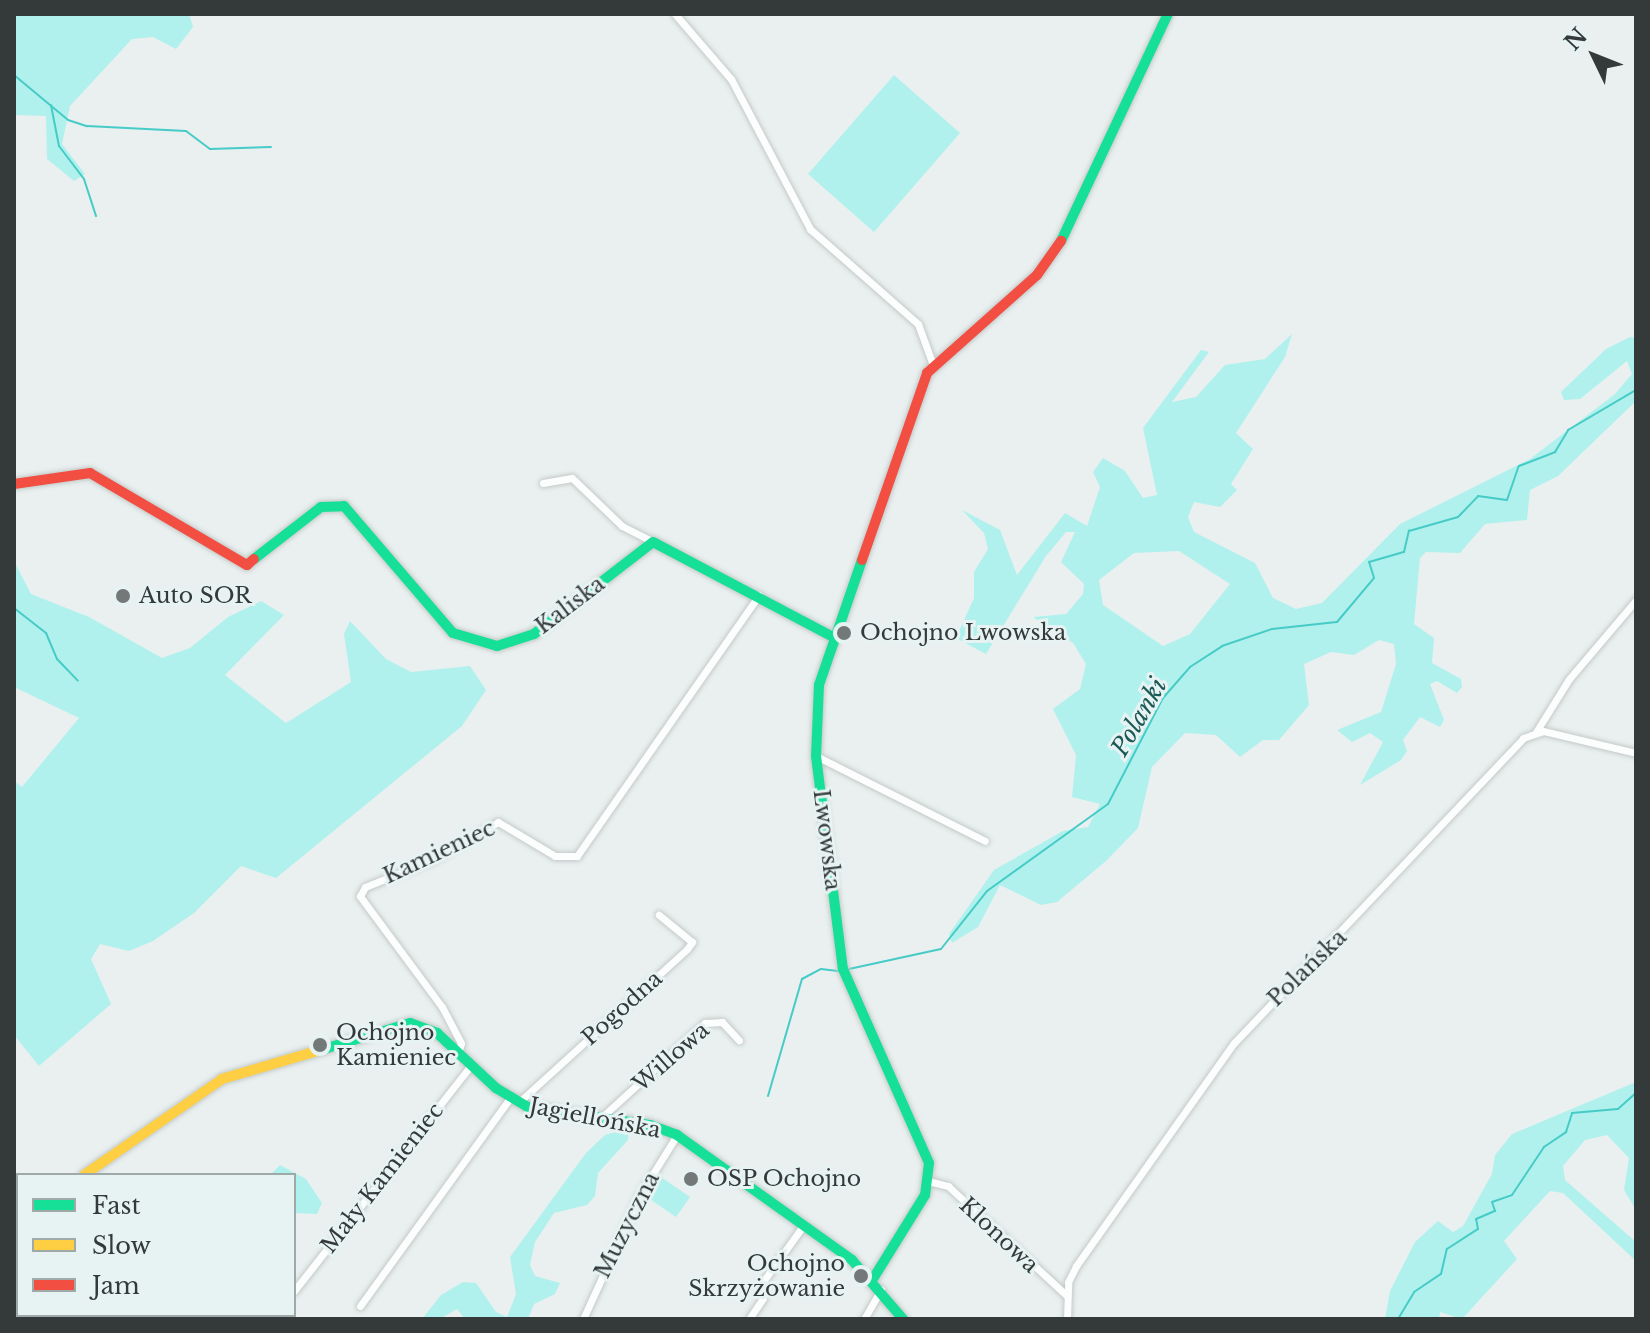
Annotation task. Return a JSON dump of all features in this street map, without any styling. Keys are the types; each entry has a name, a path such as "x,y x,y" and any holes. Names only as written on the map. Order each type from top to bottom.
{"street":[{"path":"675,14 731,79 810,229 918,324 933,365"},
{"name":"Lwowska","path":"928,1181 921,1134 843,969 816,756 815,711 835,638 922,383 933,365 1037,275 1057,249 1168,14"},
{"name":"Kaliska","path":"14,484 90,473 247,565 325,505 357,513 453,633 472,643 497,646 534,634 653,542"},
{"path":"543,483 572,478 622,526 759,595 835,638"},
{"name":"Kamieniec","path":"458,1053 461,1043 442,1007 360,896 365,887 434,859 498,822 555,856 577,856 759,595"},
{"name":"Polańska","path":"1067,1319 1067,1296 1076,1266 1252,1021 1307,972 1523,738 1536,732 1569,679 1636,600"},
{"path":"1536,732 1636,753"},
{"path":"816,756 985,841"},
{"name":"Pogodna","path":"514,1100 687,949 692,942 659,915"},
{"name":"Willowa","path":"603,1116 705,1023 722,1022 739,1040"},
{"name":"Jagiellońska","path":"87,1173 222,1079 410,1023 437,1033 514,1100 603,1116 677,1135 873,1279 903,1319"},
{"name":"Mały Kamieniec","path":"296,1288 471,1065"},
{"path":"360,1306 514,1100"},
{"name":"Muzyczna","path":"583,1319 639,1196 677,1135"},
{"path":"873,1279 928,1181"},
{"name":"Klonowa","path":"928,1181 948,1186 1067,1296"},
{"path":"749,1319 763,1298 762,1283 803,1226"},
{"path":"864,1319 881,1290"}],"shaded area":[{"path":"14,14 189,14 193,27 176,49 153,37 132,39 70,106 62,144 85,174 74,181 47,159 46,116 14,115"},
{"path":"894,75 960,133 874,232 808,174"},
{"path":"1292,334 1285,357 1236,433 1253,449 1231,484 1237,490 1220,507 1194,502 1188,517 1194,532 1255,563 1273,598 1296,609 1322,603 1400,524 1530,459 1615,394 1632,374 1627,361 1580,399 1564,400 1561,392 1606,349 1630,337 1636,338 1636,401 1558,476 1530,490 1527,520 1485,524 1460,553 1426,552 1420,558 1414,624 1434,638 1432,663 1461,679 1462,687 1457,693 1437,681 1430,684 1444,720 1440,727 1420,717 1403,740 1407,751 1401,760 1360,785 1383,742 1370,733 1352,742 1337,730 1381,712 1396,664 1394,644 1379,640 1354,655 1331,652 1304,664 1309,705 1279,740 1263,740 1240,757 1216,735 1185,733 1152,767 1138,828 1106,861 1057,902 1041,905 1000,885 978,927 952,943 949,934 994,870 1063,831 1088,827 1100,804 1072,797 1076,755 1053,709 1080,689 1086,664 1073,643 1033,617 1066,614 1083,594 1084,584 1061,562 1075,532 1066,532 1046,556 986,654 956,638 974,598 974,572 988,549 984,533 962,510 1000,530 1017,575 1065,513 1087,526 1100,487 1093,472 1103,458 1125,471 1143,498 1157,495 1143,428 1201,350 1209,352 1172,402 1196,397 1225,365 1265,359","holes":["1179,551 1230,584 1190,634 1163,646 1103,605 1099,580 1134,553"]},
{"path":"14,561 31,594 89,617 162,658 190,648 228,617 261,601 284,615 225,675 286,723 351,682 344,634 350,621 386,659 411,672 470,666 486,690 462,726 276,878 241,866 194,913 153,941 129,951 100,944 91,959 111,1004 39,1066 14,1035 14,781 22,787 79,718 14,687"},
{"path":"1636,1082 1636,1210 1624,1190 1629,1158 1607,1135 1585,1140 1563,1166 1565,1180 1636,1242 1636,1261 1563,1193 1550,1191 1504,1241 1517,1259 1462,1319 1440,1312 1439,1319 1385,1319 1390,1291 1415,1242 1438,1221 1453,1232 1463,1226 1492,1174 1495,1155 1512,1134"},
{"path":"629,1128 628,1140 598,1173 595,1196 587,1205 554,1213 535,1242 530,1265 535,1276 560,1283 555,1294 534,1304 528,1319 465,1319 457,1309 440,1319 422,1319 441,1295 463,1282 476,1283 496,1312 507,1317 516,1294 510,1257 586,1153 605,1135"},
{"path":"280,1165 295,1173 272,1173"},
{"path":"296,1174 306,1179 322,1203 317,1214 296,1213"},
{"path":"658,1175 690,1197 676,1217 644,1195"}],"waterway":[{"path":"14,75 68,120 87,126 186,131 210,149 271,147"},
{"path":"51,105 59,146 84,179 96,216"},
{"name":"Polanki","path":"849,969 941,949 987,891 1108,804 1163,698 1190,667 1222,646 1272,629 1337,622 1374,578 1369,562 1404,552 1409,531 1458,517 1478,496 1507,500 1519,466 1555,452 1568,430 1636,390"},
{"path":"14,608 46,633 57,659 78,681"},
{"name":"Polanki","path":"768,1096 802,979 821,969 838,971"},
{"path":"1398,1319 1414,1292 1441,1274 1447,1249 1478,1229 1476,1219 1495,1211 1492,1202 1512,1195 1544,1147 1566,1132 1572,1113 1618,1109 1636,1093"}],"traffic: fast":[{"path":"1061,241 1168,14"},
{"path":"254,559 321,507 344,506 453,633 497,646 534,634 653,542 835,638"},
{"path":"862,560 819,685 816,756 843,969 929,1163 925,1195 873,1279"},
{"path":"324,1049 410,1023 437,1033 496,1088 528,1107 650,1125 677,1135 852,1260 903,1319"}],"traffic: slow":[{"path":"87,1173 222,1079 324,1049"}],"traffic: jam":[{"path":"862,560 927,373 1037,275 1061,241"},
{"path":"14,484 90,473 247,565 254,559"}],"place":[{"name":"Auto SOR","path":"123,596"},
{"name":"Ochojno Lwowska","path":"844,633"},
{"name":"Ochojno Kamieniec","path":"320,1045"},
{"name":"OSP Ochojno","path":"691,1179"},
{"name":"Ochojno Skrzyżowanie","path":"861,1276"}]}
